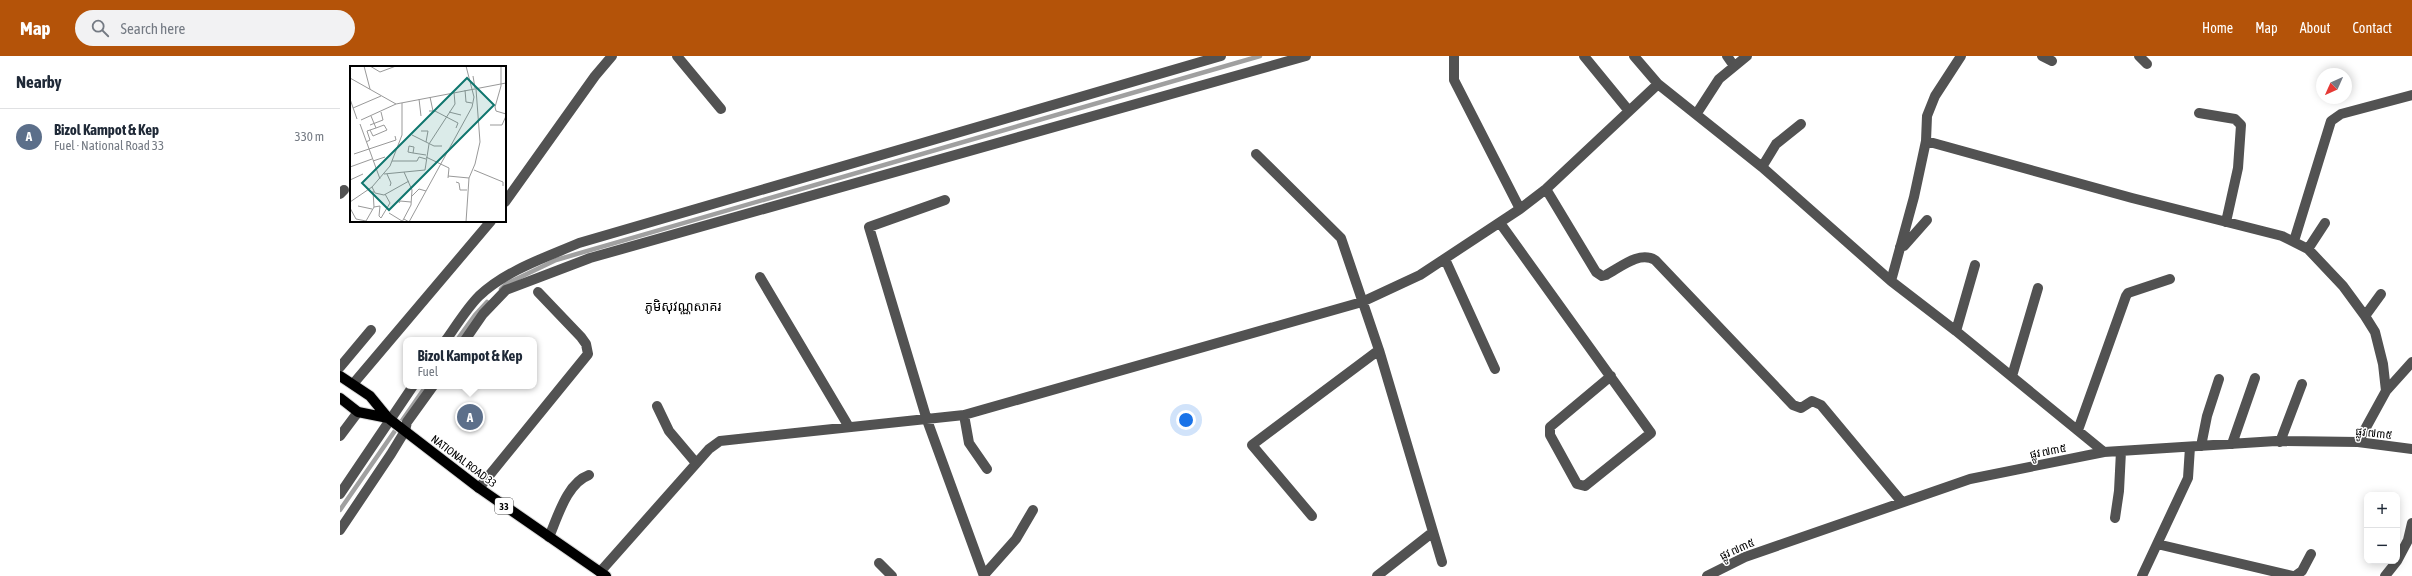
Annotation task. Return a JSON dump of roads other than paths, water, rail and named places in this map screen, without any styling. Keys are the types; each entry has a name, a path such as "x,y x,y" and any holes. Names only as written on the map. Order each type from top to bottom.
{"main road":[{"name":"NATIONAL ROAD 33","path":"340,376 370,396 390,419 478,488 603,574"},
{"name":"NATIONAL ROAD 33","path":"340,398 358,412 390,419"}],"street":[{"path":"506,201 594,76 612,56"},
{"path":"677,56 721,109"},
{"path":"448,337 479,296 500,280 514,270 579,243 1221,56"},
{"path":"467,337 483,314 506,290 590,258 1306,56"},
{"path":"1454,56 1454,80 1520,209"},
{"path":"1584,56 1629,111"},
{"path":"1634,56 1658,84 1697,113 1762,167 1891,281 1956,331 2104,452"},
{"path":"1727,56 1734,66"},
{"path":"1697,113 1719,79 1747,56"},
{"path":"1891,281 1914,197 1926,141 1927,116 1935,96 1960,56"},
{"path":"2042,56 2052,61"},
{"path":"2139,56 2147,64"},
{"path":"603,574 696,463 714,444 720,441 964,415 1362,302 1420,275 1520,209 1546,189 1658,84"},
{"path":"2294,241 2331,121 2341,114 2412,95"},
{"path":"2199,113 2235,119 2241,125 2238,168 2226,222"},
{"path":"1762,167 1776,144 1801,124"},
{"path":"1926,141 2294,241 2308,249 2343,286 2375,332 2383,364 2386,391"},
{"path":"1256,154 1341,238 1379,350 1442,562"},
{"path":"1546,189 1596,272 1602,276 1606,275 1640,257 1648,256 1655,260 1793,405 1801,408 1812,401 1821,405 1901,501"},
{"path":"945,200 869,227 927,420 984,576 1016,540 1034,510"},
{"path":"1900,247 1904,246 1927,220"},
{"path":"353,384 490,222"},
{"path":"1500,223 1649,428 1650,436 1585,486 1580,486 1577,484 1550,435 1550,427 1611,376"},
{"path":"2308,249 2325,224"},
{"path":"1445,259 1495,369"},
{"path":"1956,331 1975,265"},
{"path":"760,277 849,427"},
{"path":"2078,430 2126,296 2170,279"},
{"path":"2012,376 2038,288"},
{"path":"478,488 588,354 586,344 581,337 538,292"},
{"path":"2365,316 2381,294"},
{"path":"340,367 371,330"},
{"path":"1312,516 1252,445 1379,350"},
{"path":"2358,442 2386,391 2412,362"},
{"path":"2200,446 2207,416 2219,378"},
{"path":"2232,444 2256,378"},
{"path":"2280,442 2302,384"},
{"path":"340,494 411,389"},
{"path":"340,530 405,431 407,422 430,389"},
{"path":"657,406 669,431 696,463"},
{"path":"340,436 358,412"},
{"path":"964,415 969,443 987,469"},
{"name":"ផ្លូវ ៧៣៥","path":"1707,576 1745,557 1970,478 2104,452 2280,442 2358,442 2412,449"},
{"path":"2142,576 2188,478 2190,447"},
{"path":"2115,518 2119,491 2121,451"},
{"path":"549,537 569,492 580,478 589,475"},
{"path":"2400,555 2408,540 2412,523"},
{"path":"1377,576 1433,532"},
{"path":"2157,544 2294,576 2302,571 2311,554"},
{"path":"879,563 892,576"},
{"path":"2385,576 2395,564"}],"waterway":[{"path":"501,289 506,284 556,260 1260,56"},
{"path":"459,337 475,315 487,302"},
{"path":"340,510 424,389"}],"place":[{"name":"Bizol Kampot & Kep","path":"470,417"}],"district":[{"name":"ភូមិសុវណ្ណសាគរ","path":"683,306"}]}
